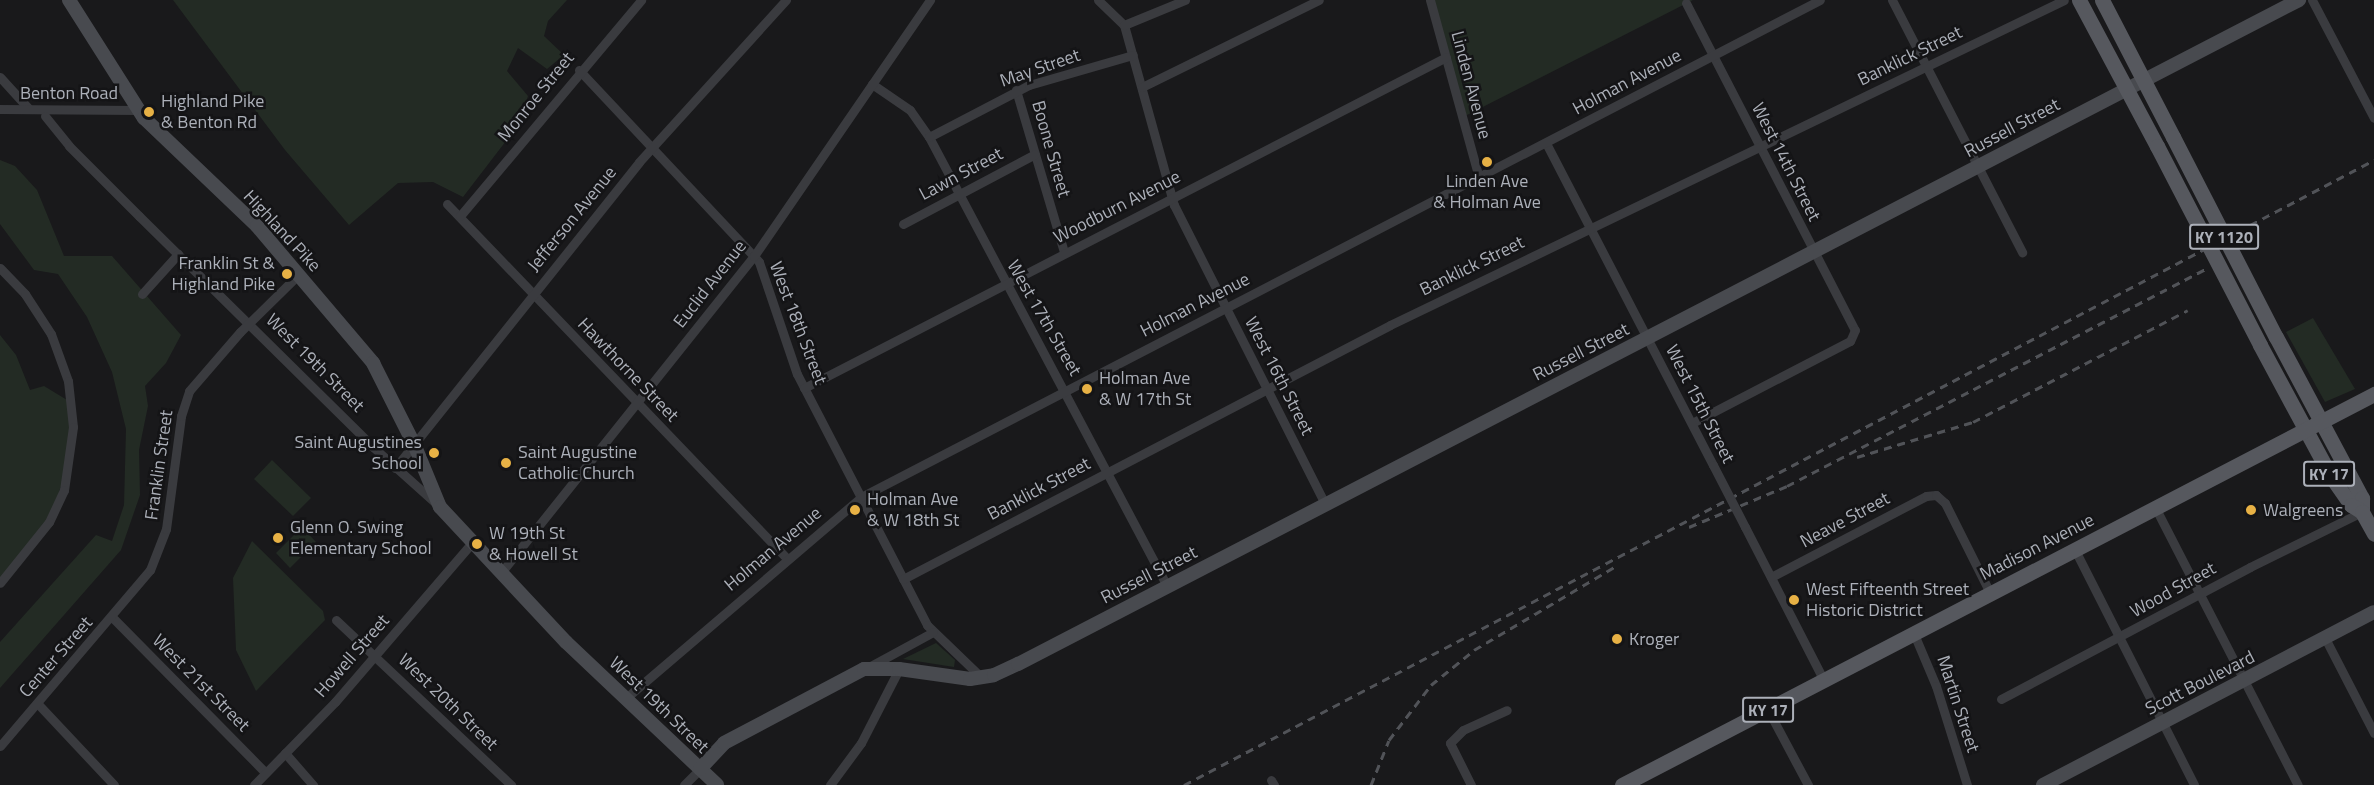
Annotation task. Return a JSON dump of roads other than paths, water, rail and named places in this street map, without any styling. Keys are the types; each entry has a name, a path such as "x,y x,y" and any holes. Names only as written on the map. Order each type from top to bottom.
{"main road":[{"name":"KY 1120","path":"2079,0 2306,429"},
{"name":"KY 1120","path":"2102,0 2362,498 2362,512"},
{"name":"Madison Avenue","path":"1622,785 2374,394"},
{"name":"KY 17","path":"2306,429 2330,475 2351,505 2362,512 2374,534"}],"street":[{"name":"Highland Pike","path":"69,0 138,110 182,158 257,226 373,363 414,444 440,507"},
{"name":"Monroe Street","path":"459,216 579,70 641,0"},
{"name":"Jefferson Avenue","path":"395,468 533,294 654,148 786,0"},
{"name":"Euclid Avenue","path":"500,574 754,256 930,0"},
{"name":"West 16th Street","path":"1098,0 1124,25 1172,197 1225,308 1325,504"},
{"path":"1124,25 1185,0"},
{"path":"1142,87 1319,0"},
{"name":"Linden Avenue","path":"1430,0 1479,178"},
{"name":"Holman Avenue","path":"626,698 786,558 861,497 1820,0"},
{"path":"1892,0 2022,252"},
{"name":"Banklick Street","path":"903,579 1267,389 1675,186 2064,0"},
{"name":"Russell Street","path":"864,669 899,669 982,678 1018,664 2299,0"},
{"path":"2312,0 2374,118"},
{"name":"West 14th Street","path":"1686,3 1855,335 1850,341 1692,423"},
{"name":"May Street","path":"929,136 1016,90 1133,56"},
{"name":"Woodburn Avenue","path":"804,388 1446,57"},
{"name":"West 18th Street","path":"579,70 754,256 804,388 903,579 933,632 982,678"},
{"path":"0,77 29,109"},
{"name":"West 17th Street","path":"872,84 910,110 929,136 1004,284 1065,390 1167,586"},
{"name":"Boone Street","path":"1016,90 1064,252"},
{"name":"Benton Road","path":"0,109 138,110"},
{"name":"West 19th Street","path":"45,116 69,146 395,468 440,507 500,574 717,785"},
{"name":"West 15th Street","path":"1546,143 1824,681"},
{"name":"Lawn Street","path":"903,224 1035,154"},
{"name":"Hawthorne Street","path":"447,204 786,558"},
{"path":"142,294 178,254"},
{"path":"0,268 25,294 51,334 68,381 73,427 67,478 59,501 36,539 0,583"},
{"name":"Franklin Street","path":"112,617 150,570 162,546 185,401 249,323 299,274"},
{"name":"Neave Street","path":"1771,578 1926,496 1936,495 1945,503 1990,593"},
{"path":"2156,509 2298,785"},
{"name":"Wood Street","path":"2001,699 2201,593 2362,512"},
{"name":"Howell Street","path":"254,785 375,656 471,544"},
{"path":"2075,550 2194,785"},
{"name":"Scott Boulevard","path":"2043,785 2374,612"},
{"name":"Center Street","path":"0,746 112,617"},
{"name":"West 21st Street","path":"112,617 265,772"},
{"name":"West 20th Street","path":"336,620 511,785"},
{"name":"Russell Street","path":"684,785 724,743 933,632"},
{"name":"Martin Street","path":"1914,634 1936,686 1966,785"},
{"path":"2325,638 2374,733"},
{"path":"830,785 861,743 899,669"},
{"path":"38,704 113,784"},
{"path":"1471,785 1450,743 1463,730 1507,710"},
{"path":"1768,710 1808,785"},
{"path":"285,753 313,785"}],"railway":[{"path":"1184,785 2374,160"},
{"path":"1689,527 1787,486 2209,267"},
{"path":"1857,457 1973,422 2188,310"},
{"path":"1371,785 1389,740 1431,685 1474,650 1618,565"}],"place":[{"name":"Highland Pike & Benton Rd","path":"149,112"},
{"name":"Linden Ave & Holman Ave","path":"1487,162"},
{"name":"Franklin St & Highland Pike","path":"287,274"},
{"name":"Holman Ave & W 17th St","path":"1087,389"},
{"name":"Saint Augustines School","path":"434,453"},
{"name":"Saint Augustine Catholic Church","path":"506,463"},
{"name":"Holman Ave & W 18th St","path":"855,510"},
{"name":"Walgreens","path":"2251,510"},
{"name":"Glenn O. Swing Elementary School","path":"278,538"},
{"name":"W 19th St & Howell St","path":"477,544"},
{"name":"West Fifteenth Street Historic District","path":"1794,600"},
{"name":"Kroger","path":"1617,639"}]}
